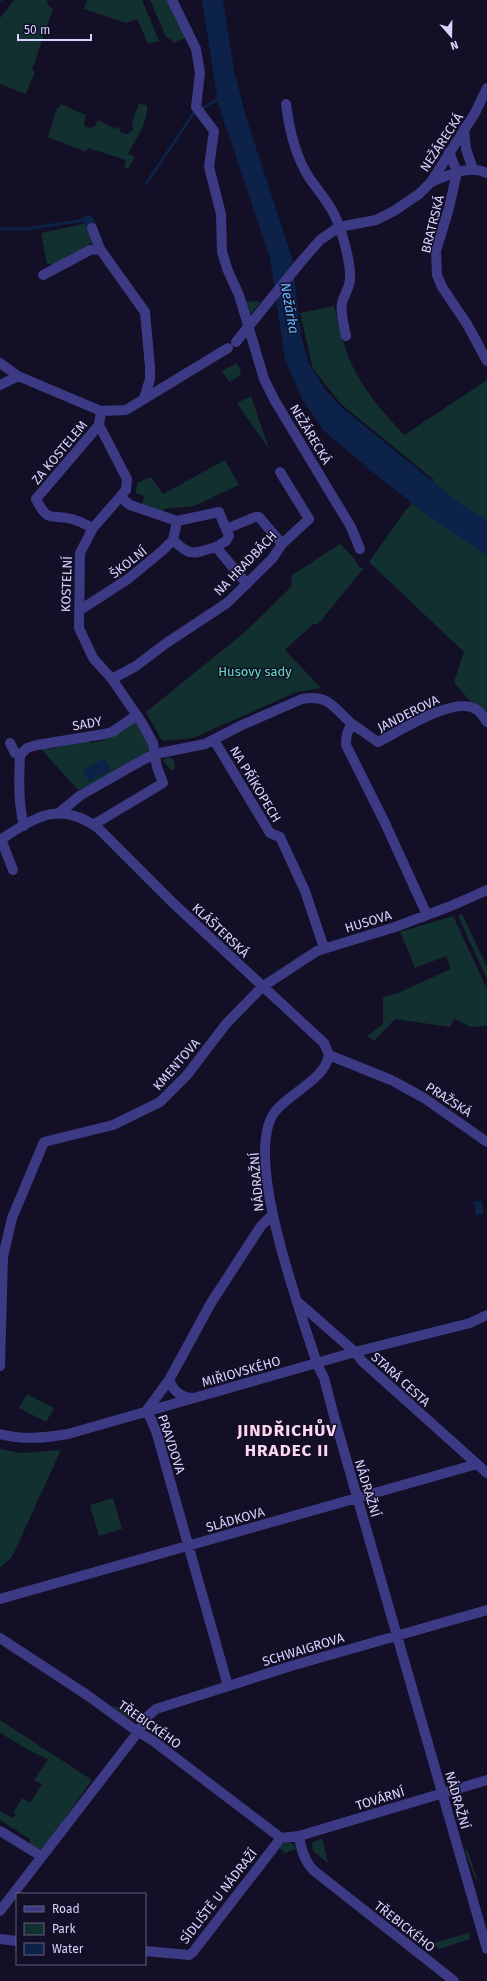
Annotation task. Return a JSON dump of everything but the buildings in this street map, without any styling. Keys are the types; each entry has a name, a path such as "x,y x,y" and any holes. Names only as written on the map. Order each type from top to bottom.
{"street":[{"path":"172,0 196,49 200,73 199,112 214,131 210,167 221,214 222,252 228,271 239,295 248,329"},
{"name":"NEŽÁRECKÁ","path":"101,411 126,410 232,345 248,329 320,240 340,227 376,220 394,212 419,194 431,182 475,113 487,88"},
{"path":"286,104 288,124 301,160 310,178 318,188 340,227 350,273 350,282 342,304 346,336"},
{"path":"464,129 466,149 474,169"},
{"path":"449,152 457,172"},
{"path":"431,182 457,172 474,169 487,173"},
{"name":"BRATRSKÁ","path":"457,172 450,208 436,251 437,275 442,287 467,324 487,361"},
{"path":"92,228 100,249 145,312 150,379 144,399"},
{"path":"43,275 90,250 100,249"},
{"name":"NEŽÁRECKÁ","path":"248,329 264,379 272,395 351,527 360,549"},
{"path":"0,363 18,376"},
{"path":"0,385 18,376 23,376 101,411 99,425"},
{"name":"KOSTELNÍ","path":"99,425 127,479 126,490 93,528 80,553 79,628 93,658 112,679 137,715"},
{"name":"ZA KOSTELEM","path":"93,528 72,519 52,518 41,509 36,499 99,425"},
{"name":"NA HRADBÁCH","path":"112,679 136,666 165,644 227,603 272,559 282,544 309,519 280,472"},
{"path":"120,497 130,505 176,521 219,512 229,536 226,541 216,547 196,553 186,552 173,540 176,521"},
{"path":"226,529 255,517 259,517 282,544"},
{"name":"ŠKOLNÍ","path":"80,610 128,579 162,552 173,540"},
{"path":"216,547 247,584"},
{"name":"JANDEROVA","path":"60,812 81,795 155,754 196,747 214,740 242,724 291,704 313,698 323,699 332,704 352,724 378,742 441,710 452,707 469,706 478,710 487,722"},
{"path":"93,825 163,783 157,767 153,743 137,715"},
{"name":"SADY","path":"20,755 27,748 37,744 112,732 137,715"},
{"path":"352,724 348,729 346,745 386,823 427,915"},
{"name":"NA PŘÍKOPECH","path":"214,740 270,833 280,837 305,891 324,948"},
{"path":"10,743 15,753 20,755 18,788 20,810 24,826"},
{"path":"13,870 1,839 47,815 60,812"},
{"name":"KLÁŠTERSKÁ","path":"60,812 79,817 93,825 262,987 324,1044 329,1055"},
{"name":"HUSOVA","path":"262,987 324,948 427,915 487,890"},
{"name":"KMENTOVA","path":"0,1366 3,1257 12,1218 44,1142 113,1125 160,1102 188,1075 226,1024 262,987"},
{"name":"PRAŽSKÁ","path":"329,1055 393,1081 424,1098 487,1142"},
{"name":"NÁDRAŽNÍ","path":"329,1055 324,1068 274,1113 269,1125 265,1160 272,1215 317,1364 324,1378 487,1949"},
{"name":"PRAVDOVA","path":"228,1686 189,1546 148,1410 169,1380 211,1303 262,1226 272,1215"},
{"name":"STARÁ CESTA","path":"299,1303 355,1352 362,1362 487,1473"},
{"name":"MIŘIOVSKÉHO","path":"0,1434 19,1438 54,1436 86,1429 148,1410 317,1364 355,1352 470,1323 487,1315"},
{"path":"169,1380 176,1392 185,1397 192,1398"},
{"name":"SLÁDKOVA","path":"0,1599 477,1464"},
{"name":"SCHWAIGROVA","path":"138,1732 148,1716 156,1709 357,1647 487,1610"},
{"name":"TŘEBICKÉHO","path":"0,1638 152,1740 281,1838"},
{"path":"0,1911 138,1732"},
{"name":"TOVÁRNÍ","path":"281,1838 299,1836 487,1780"},
{"path":"0,1832 41,1856"},
{"name":"TŘEBICKÉHO","path":"299,1836 302,1851 307,1864 313,1870 454,1981"},
{"name":"SÍDLIŠTĚ U NÁDRAŽÍ","path":"146,1951 189,1955 193,1952 281,1838"},
{"path":"0,1939 16,1941"}],"green space":[{"path":"14,0 47,0 48,5 53,9 32,70 35,72 26,94 0,84 0,18"},
{"path":"87,0 142,0 159,41 148,44 137,19 126,23 84,9"},
{"path":"150,0 168,0 187,37 173,43 172,40 166,37"},
{"path":"61,104 86,115 84,121 85,126 90,128 95,126 98,120 116,129 118,126 121,133 127,134 133,130 132,122 139,104 147,105 144,124 128,154 135,157 128,169 124,167 126,160 88,148 86,152 48,137 57,108 59,108"},
{"path":"87,223 95,241 55,264 47,264 41,233"},
{"path":"244,301 261,302 248,317"},
{"path":"334,306 341,335 356,373 374,401 404,435 487,380 487,722 454,682 464,652 369,562 405,511 434,480 341,404 313,369 300,313"},
{"path":"236,363 241,370 240,375 229,382 222,371"},
{"path":"251,396 269,449 237,403"},
{"path":"225,460 239,485 194,506 164,509 162,512 142,505 144,496 136,493 137,483 151,477 163,494"},
{"name":"Husovy sady","path":"340,544 354,558 359,567 364,568 318,624 313,624 285,650 321,688 297,692 193,738 164,741 161,739 146,712 245,632 291,587 292,575"},
{"path":"134,722 137,724 150,746 148,754 78,790 40,748 45,746 51,749 84,739 91,743 105,740 107,736"},
{"path":"168,757 173,759 175,765 174,769 171,771 163,760"},
{"path":"462,914 487,967 487,979 458,916"},
{"path":"453,916 487,989 487,1026 471,1027 454,1019 450,1027 395,1019 374,1041 367,1036 383,1024 383,997 398,993 451,969 446,956 415,968 400,932"},
{"path":"27,1394 54,1408 46,1422 19,1408"},
{"path":"0,1449 21,1453 61,1450 12,1557 0,1568"},
{"path":"113,1498 122,1529 99,1536 90,1505"},
{"path":"113,1705 121,1709 137,1712 144,1716 136,1720 128,1718 114,1709"},
{"path":"0,1720 92,1780 43,1849 30,1848 30,1839 0,1820 0,1811 13,1818 16,1815 13,1813 22,1798 30,1803 42,1784 34,1780 48,1759 32,1752 0,1733"},
{"path":"322,1838 328,1863 313,1851 312,1843"},
{"path":"289,1842 293,1844 296,1849 285,1853 279,1848 285,1843"},
{"path":"467,1849 477,1879 476,1880 465,1852"},
{"path":"469,1933 470,1939 439,1949 433,1943"}],"water":[{"name":"Nežárka","path":"202,0 223,0 234,70 246,117 292,258 301,335 308,362 324,388 339,405 449,495 487,520 487,556 435,521 370,470 324,431 303,401 285,360 270,258 218,103"},
{"path":"105,758 111,770 89,782 83,770"},
{"path":"482,1201 483,1214 476,1215 474,1202"}],"waterway":[{"path":"146,184 193,114 221,97"},
{"path":"0,229 26,229 91,219"},
{"path":"88,220 92,228"}],"district":[{"name":"JINDŘICHŮV HRADEC II","path":"287,1440"}]}
